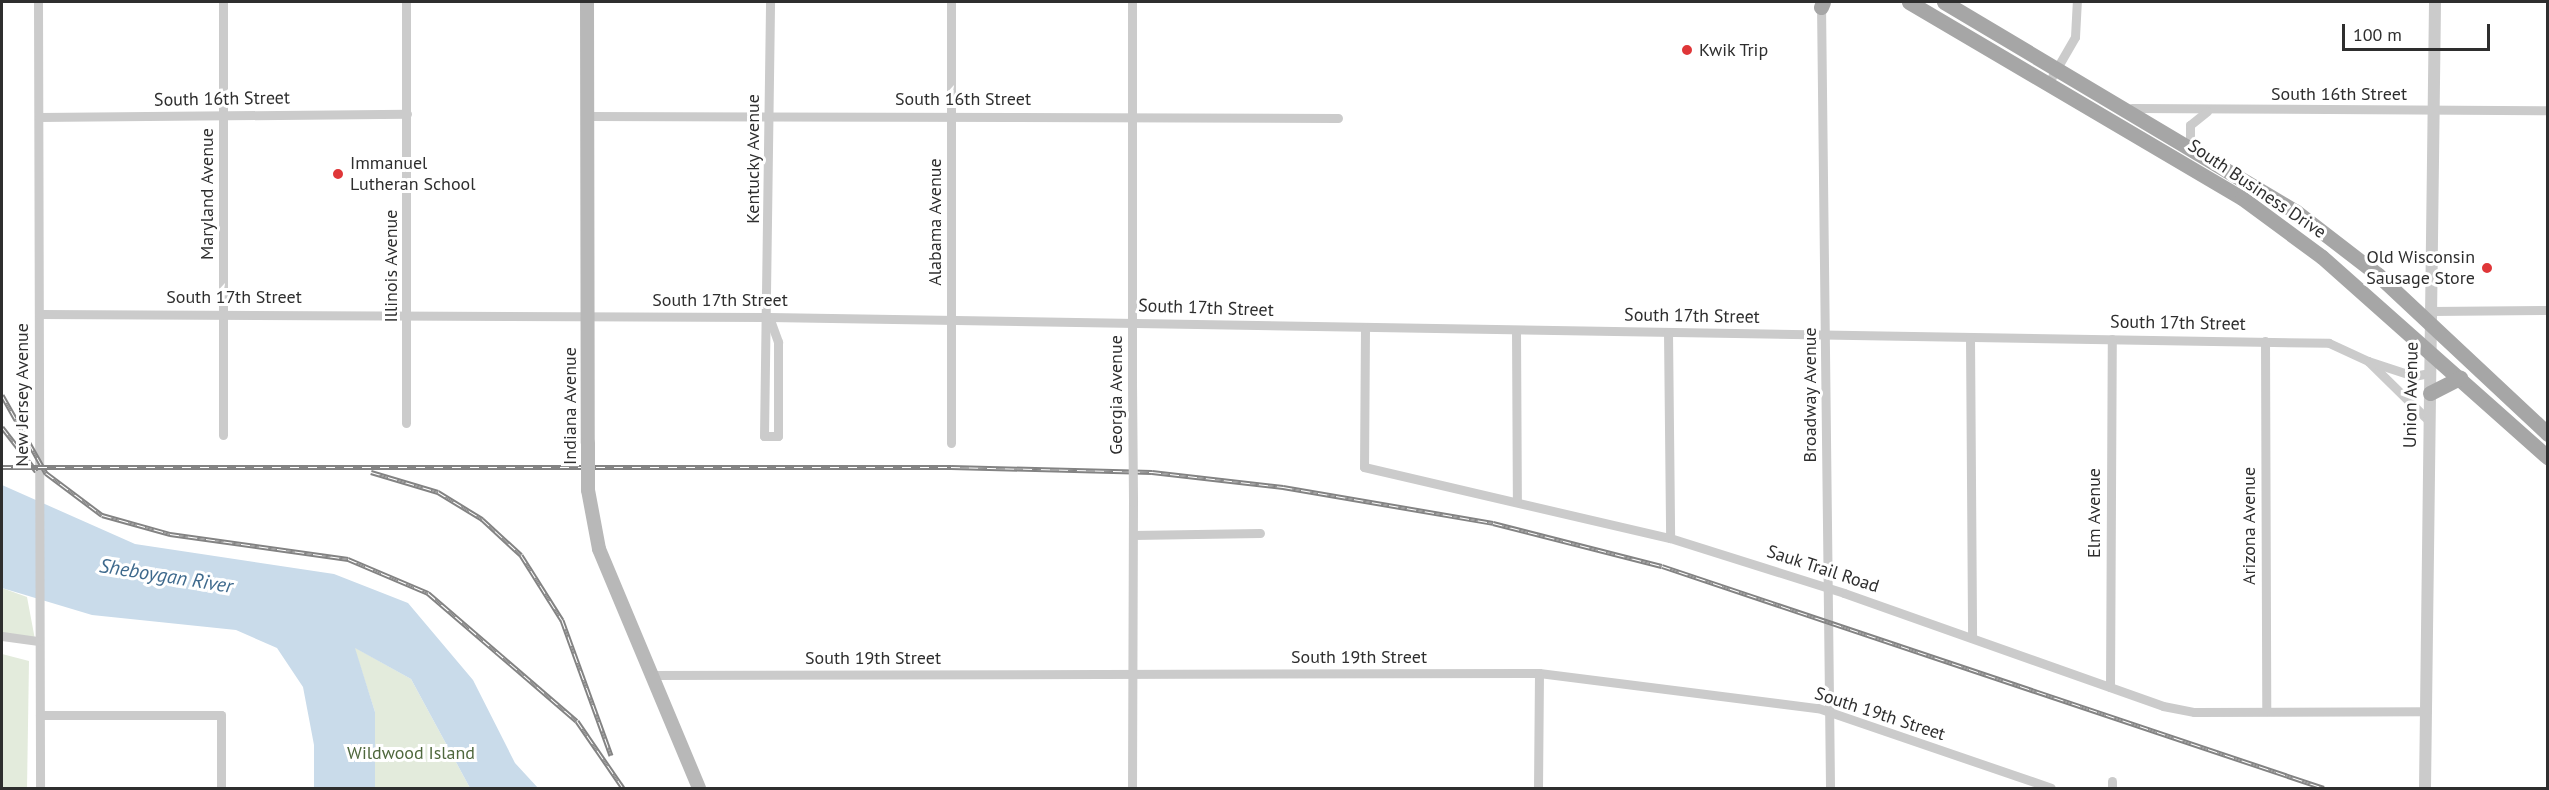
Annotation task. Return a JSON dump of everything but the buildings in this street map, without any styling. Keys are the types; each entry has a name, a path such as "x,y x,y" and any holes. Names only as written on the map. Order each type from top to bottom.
{"main road":[{"name":"Indiana Avenue","path":"587,2 588,490 599,549 699,789"},
{"name":"South Business Drive","path":"1909,2 2049,82 2242,198 2322,257 2547,458"},
{"name":"South Business Drive","path":"1944,2 2132,108 2332,238 2547,434"},
{"path":"2430,393 2460,378"}],"street":[{"name":"New Jersey Avenue","path":"38,2 40,789"},
{"name":"Maryland Avenue","path":"223,2 223,435"},
{"name":"Illinois Avenue","path":"406,2 408,313 406,423"},
{"name":"Kentucky Avenue","path":"769,317 778,342 778,436 764,436 763,344 769,317 770,2"},
{"name":"Alabama Avenue","path":"951,2 951,443"},
{"name":"Georgia Avenue","path":"1132,2 1132,789"},
{"path":"2049,82 2076,36 2077,2"},
{"name":"Union Avenue","path":"2425,789 2435,2"},
{"name":"Broadway Avenue","path":"1822,3 1830,789"},
{"name":"South 16th Street","path":"2132,108 2207,111 2547,110"},
{"path":"2190,144 2190,125 2207,111"},
{"name":"South 16th Street","path":"39,117 407,114"},
{"name":"South 16th Street","path":"588,116 1132,115 1338,118"},
{"path":"2431,310 2547,310"},
{"name":"South 17th Street","path":"39,314 408,313 951,319 1365,328 2265,341 2335,343 2368,361 2414,376 2430,373"},
{"name":"Sauk Trail Road","path":"1365,328 1364,467 1517,499 1670,538 1827,587 2184,711 2266,711"},
{"path":"1516,330 1517,499"},
{"path":"1668,332 1670,538"},
{"path":"1970,337 1972,636"},
{"name":"Elm Avenue","path":"2110,687 2112,339"},
{"name":"Arizona Avenue","path":"2265,341 2266,711"},
{"name":"South 17th Street","path":"2368,361 2429,421"},
{"path":"1133,535 1260,533"},
{"path":"2,636 39,640"},
{"path":"1538,789 1539,673"},
{"name":"South 19th Street","path":"651,675 1539,673 1829,711 2051,789"},
{"path":"2266,711 2427,711"},
{"path":"39,716 220,715 221,789"}],"green space":[{"path":"2,588 27,597 36,645 2,640"},
{"name":"Wildwood Island","path":"354,647 411,679 470,788 375,788 375,712"},
{"path":"2,654 29,661 27,788 2,788"}],"water":[{"name":"Sheboygan River","path":"2,485 135,544 334,574 408,603 473,680 515,763 538,788 470,788 411,679 355,648 375,712 375,788 314,788 314,745 303,687 277,648 236,630 92,615 2,588"}],"railway":[{"path":"2,395 46,473 102,515 170,534 348,559 428,593 577,721 623,788"},
{"path":"2,427 36,471"},
{"path":"2,467 951,467 1152,472 1283,487 1493,523 1662,566 2324,788"},
{"path":"371,472 438,492 482,519 521,555 562,620 611,755"}],"place":[{"name":"Kwik Trip","path":"1687,50"},
{"name":"Immanuel Lutheran School","path":"338,174"},
{"name":"Old Wisconsin Sausage Store","path":"2487,268"}]}
